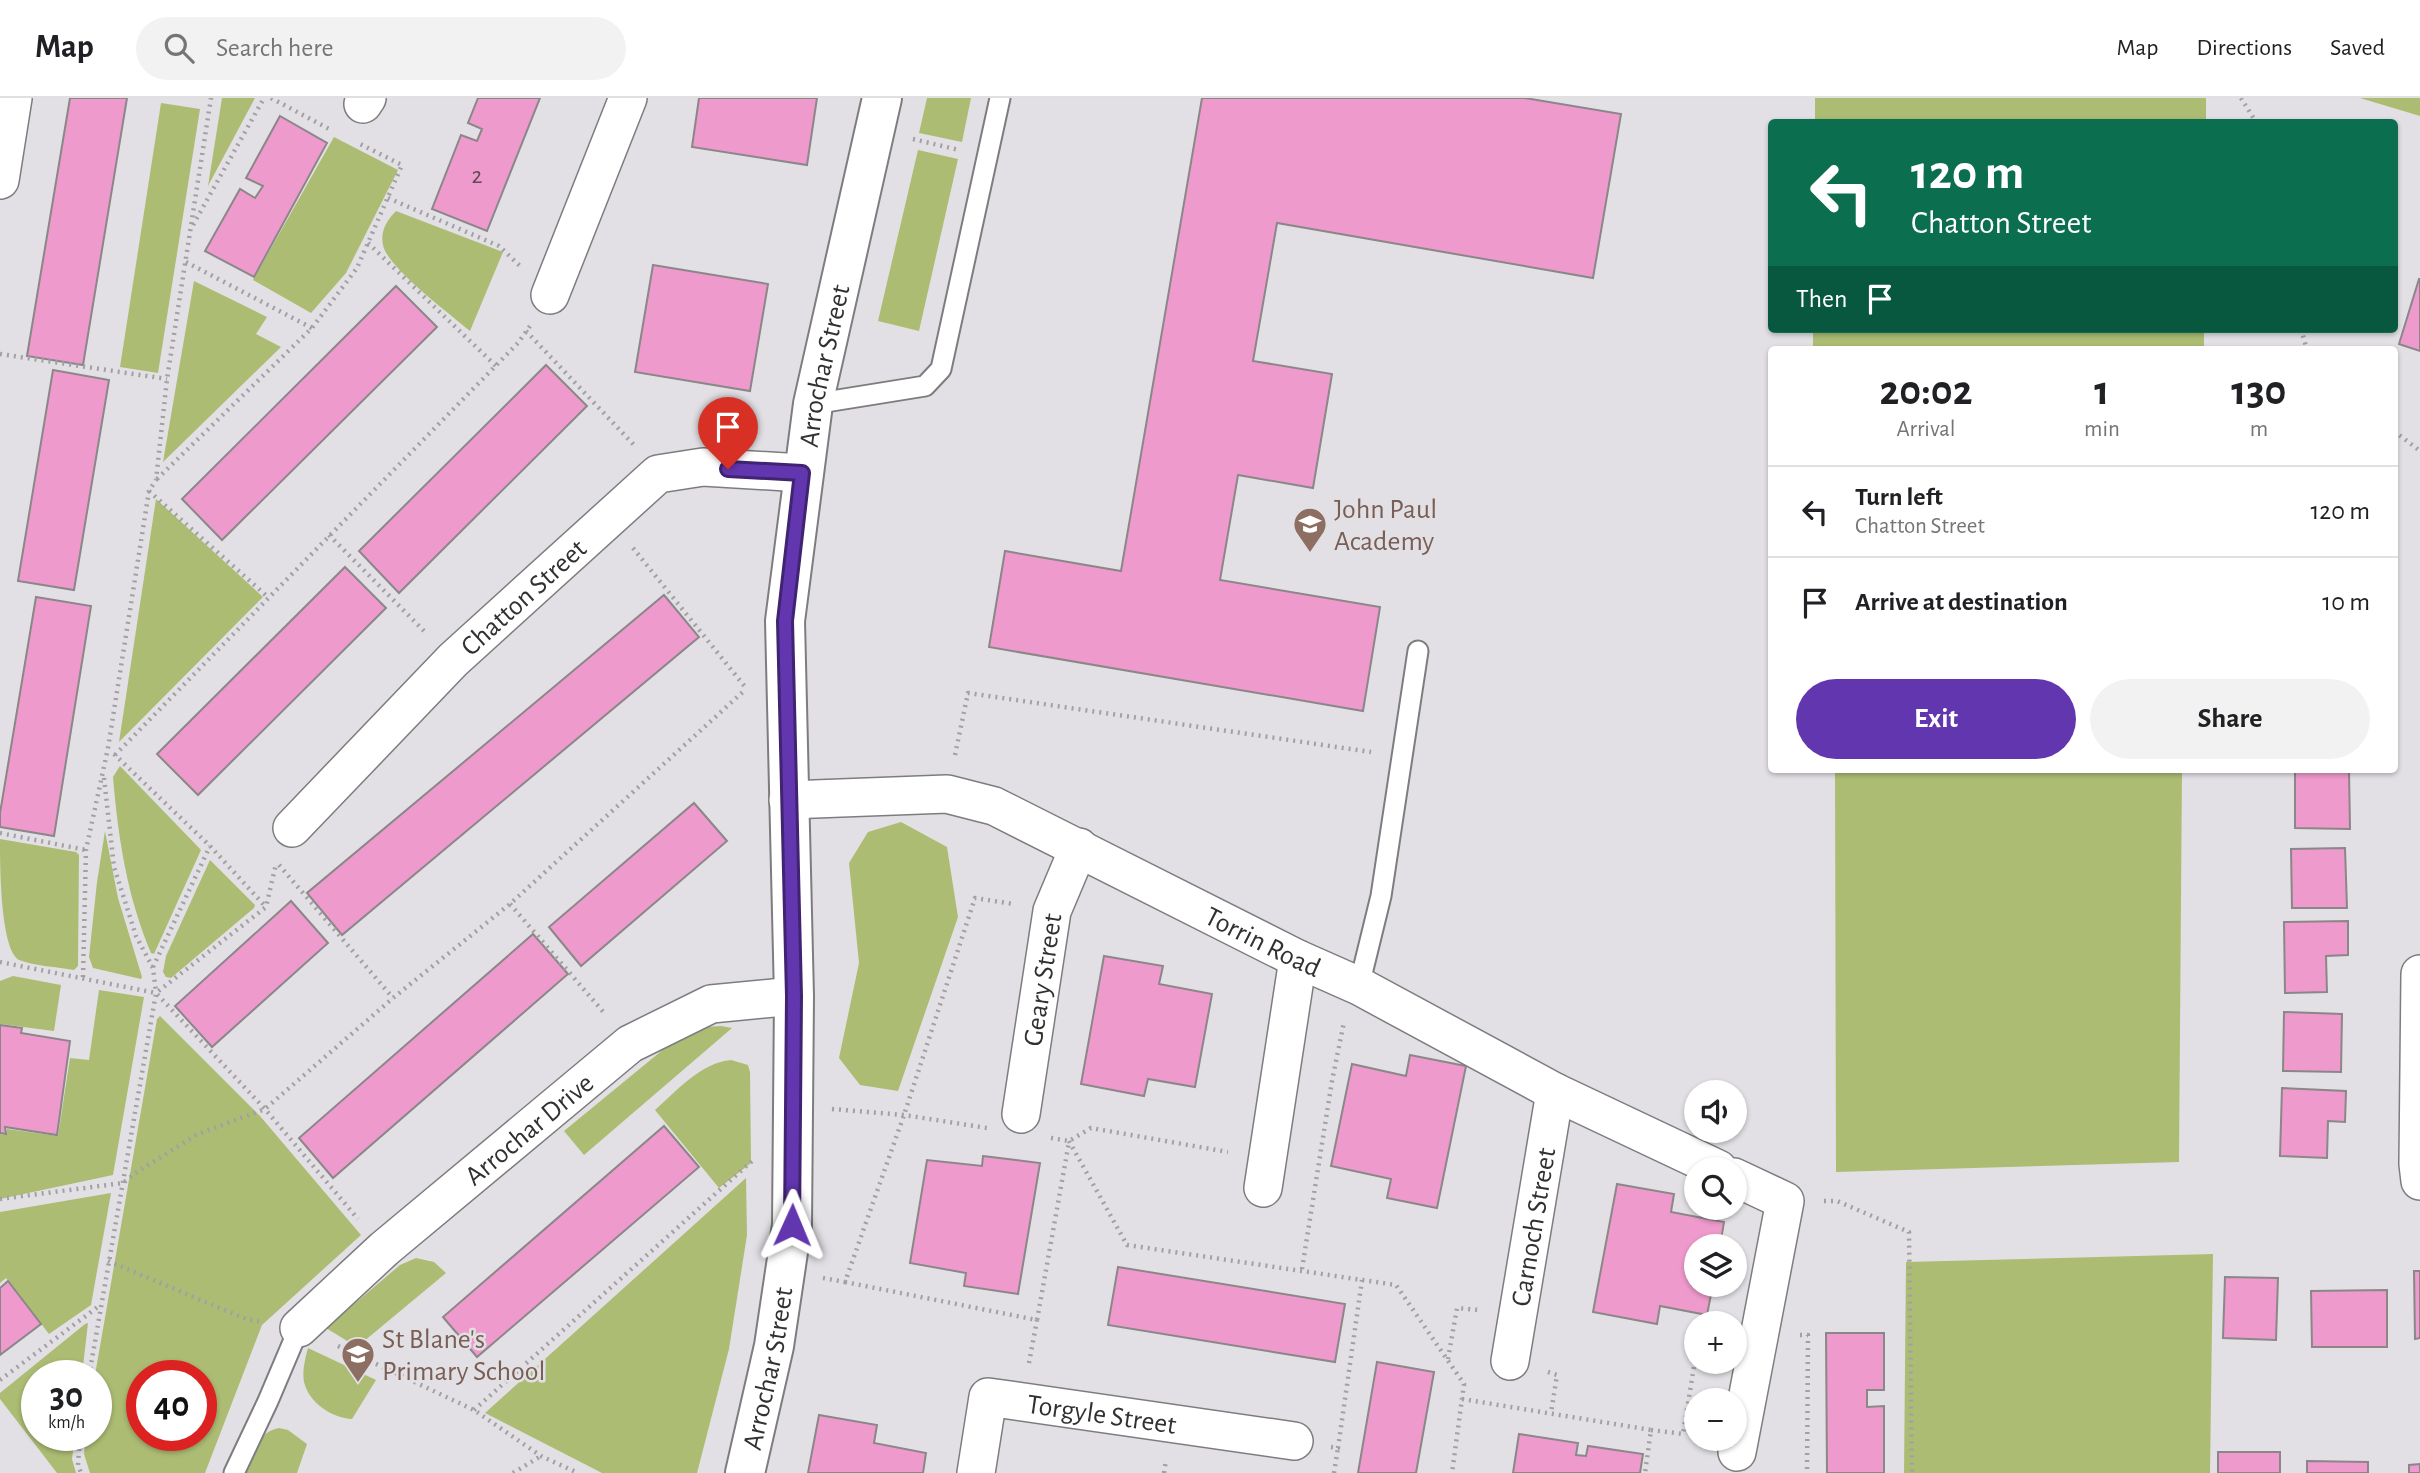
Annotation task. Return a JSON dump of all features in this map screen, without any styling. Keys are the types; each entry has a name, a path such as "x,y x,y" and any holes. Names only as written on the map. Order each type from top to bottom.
{"street":[{"path":"0,180 13,98"},
{"path":"550,295 628,98"},
{"name":"Arrochar Street","path":"745,1473 774,1346 792,1225 794,996 785,621 813,404 879,114"},
{"name":"Chatton Street","path":"292,828 453,660 658,474 703,467 802,473"},
{"name":"Torrin Road","path":"788,800 947,794 994,806 1298,959 1356,984 1555,1092 1693,1157"},
{"name":"Geary Street","path":"1021,1114 1052,911 1079,847"},
{"path":"1263,1188 1298,959"},
{"path":"2420,974 2420,1181"},
{"name":"Arrochar Drive","path":"285,1325 384,1249 630,1044 711,1004 794,996"},
{"name":"Carnoch Street","path":"1510,1361 1555,1092"},
{"path":"1737,1452 1785,1201 1747,1183"},
{"name":"Torgyle Street","path":"976,1473 988,1397 1294,1441"}],"lane":[{"path":"813,404 925,386 941,369 1000,98"},
{"path":"1356,984 1381,896 1418,651"},
{"path":"234,1473 268,1401 285,1325"}],"path":[{"path":"156,480 167,379 211,98"},
{"path":"191,228 264,98"},
{"path":"271,98 333,131"},
{"path":"2241,98 2254,119"},
{"path":"879,114 987,156"},
{"path":"83,977 86,850 108,748 149,491 156,480 312,328 357,268 402,165 356,143"},
{"path":"115,755 519,343 550,295 499,246 388,198"},
{"path":"368,243 496,366"},
{"path":"185,262 312,328"},
{"path":"526,331 662,474"},
{"path":"0,354 167,379"},
{"path":"2398,434 2420,451"},
{"path":"149,491 269,598"},
{"path":"609,519 747,689"},
{"path":"329,536 453,660"},
{"path":"0,1199 123,1183 198,1134 265,1109 393,998 510,904 747,689 785,667"},
{"path":"947,794 968,693 1402,757"},
{"path":"108,748 210,846 266,907"},
{"path":"91,1360 156,993 153,968 136,936 114,867 103,772"},
{"path":"0,833 86,850"},
{"path":"153,968 210,846"},
{"path":"156,993 266,907 276,862 393,998"},
{"path":"845,1282 904,1115 975,898 1052,911"},
{"path":"510,904 630,1044"},
{"path":"0,962 156,993 265,1109 384,1249"},
{"path":"1302,1269 1332,1081 1356,984"},
{"path":"474,1410 793,1125"},
{"path":"785,1272 1037,1320 1069,1141 1127,1245 1396,1285 1464,1384 1452,1473"},
{"path":"1785,1201 1836,1201 1909,1232 1912,1473"},
{"path":"108,1261 246,1319 285,1325 474,1410 541,1456 578,1473"},
{"path":"1334,1473 1362,1280"},
{"path":"0,1380 100,1305"},
{"path":"1447,1359 1457,1308 1518,1315"},
{"path":"1760,1331 1808,1335 1807,1473"},
{"path":"1462,1399 1683,1434 1693,1374"},
{"path":"1645,1473 1651,1430"},
{"path":"1294,1441 1338,1448"},
{"path":"79,1451 78,1465 81,1473"},
{"path":"513,1473 541,1456"}],"green space":[{"path":"222,98 255,98 208,186"},
{"path":"927,98 971,98 962,142 919,133"},
{"path":"1815,98 2206,98 2206,119 1815,119"},
{"path":"2360,98 2420,98 2420,116"},
{"path":"161,103 200,109 158,373 120,367"},
{"path":"334,137 398,170 346,273 311,313 253,280"},
{"path":"918,150 958,159 919,331 878,321"},
{"path":"396,211 503,252 470,331 421,290 387,254 382,240 383,230"},
{"path":"194,281 267,317 256,334 281,347 163,462"},
{"path":"1813,333 2204,333 2204,346 1813,346"},
{"path":"156,499 263,597 119,742"},
{"path":"120,766 201,850 154,954 151,953 143,932 125,866 113,777"},
{"path":"1835,773 2182,773 2179,1162 1836,1172"},
{"path":"901,822 947,847 958,917 898,1091 860,1085 839,1058 859,963 849,863 868,832"},
{"path":"105,831 118,898 141,979 93,968 89,957"},
{"path":"0,839 76,852 79,855 78,966 74,970 25,962 13,953 2,905"},
{"path":"210,860 255,905 254,908 171,978 166,977 163,972 166,956"},
{"path":"13,976 61,985 54,1031 0,1024 0,981"},
{"path":"99,990 144,997 113,1175 0,1199 0,1134 6,1135 7,1129 58,1136 70,1058 89,1060"},
{"path":"160,1016 260,1116 361,1235 262,1325 217,1442 217,1360 126,1360 126,1451 213,1451 205,1473 90,1473 84,1451 112,1451 112,1360 98,1360 157,1019"},
{"path":"705,1027 732,1028 584,1155 564,1131 676,1039"},
{"path":"731,1060 748,1065 750,1072 751,1163 719,1188 655,1110 699,1072 709,1066"},
{"path":"746,1178 747,1235 729,1349 697,1473 602,1473 485,1413"},
{"path":"111,1193 91,1305 49,1334 6,1278 0,1283 0,1212"},
{"path":"2213,1254 2210,1473 1904,1473 1906,1262"},
{"path":"416,1258 434,1262 446,1273 357,1347 326,1328 400,1265"},
{"path":"88,1323 84,1360 41,1360"},
{"path":"308,1348 376,1380 352,1419 337,1416 322,1408 307,1390 303,1378"},
{"path":"21,1376 21,1426 0,1399 0,1393"},
{"path":"279,1428 288,1430 307,1444 297,1473 246,1473 261,1439"},
{"path":"40,1451 73,1451 76,1473 57,1473"}],"building":[{"path":"70,98 127,98 83,365 27,356"},
{"path":"478,98 540,98 487,231 432,209 461,135 477,141 482,129 468,123"},
{"path":"699,98 817,98 807,165 692,147"},
{"path":"1202,98 1525,98 1621,114 1593,278 1277,223 1253,361 1332,374 1313,488 1238,475 1220,580 1380,607 1363,711 989,647 1005,551 1121,571"},
{"path":"280,116 327,143 254,277 205,251 240,189 255,198 263,186 246,178"},
{"path":"653,265 768,284 750,391 635,372"},
{"path":"2420,279 2420,351 2399,344"},
{"path":"396,286 437,327 222,540 182,499"},
{"path":"546,365 587,406 399,593 359,551"},
{"path":"53,370 109,380 74,590 18,581"},
{"path":"345,567 386,608 198,795 157,754"},
{"path":"664,595 699,637 342,935 307,893"},
{"path":"36,597 91,606 54,836 0,827 0,813"},
{"path":"2295,773 2349,773 2350,829 2295,828"},
{"path":"694,803 727,841 581,966 549,927"},
{"path":"2345,848 2347,908 2292,908 2291,849"},
{"path":"291,901 328,943 212,1047 175,1006"},
{"path":"2348,921 2348,955 2326,956 2327,992 2285,993 2284,922"},
{"path":"533,934 568,974 333,1178 299,1138"},
{"path":"1104,956 1163,966 1159,984 1212,994 1195,1087 1148,1079 1144,1096 1081,1084"},
{"path":"2284,1012 2342,1014 2341,1072 2283,1071"},
{"path":"0,1025 22,1028 21,1033 70,1041 57,1135 5,1127 6,1134 0,1133"},
{"path":"1410,1055 1466,1066 1437,1208 1387,1198 1391,1179 1331,1166 1352,1064 1406,1076"},
{"path":"2282,1088 2346,1091 2345,1122 2328,1121 2327,1158 2280,1156"},
{"path":"664,1126 699,1167 477,1357 443,1317"},
{"path":"983,1156 1040,1163 1018,1294 964,1286 966,1273 910,1263 927,1160 982,1166"},
{"path":"1617,1184 1674,1194 1671,1212 1684,1214 1684,1220 1724,1222 1722,1234 1684,1234 1684,1297 1710,1297 1708,1311 1686,1311 1660,1306 1657,1324 1593,1312"},
{"path":"1118,1267 1345,1304 1335,1362 1108,1325"},
{"path":"2414,1271 2420,1271 2420,1338 2415,1339"},
{"path":"2225,1277 2278,1278 2276,1340 2223,1338"},
{"path":"8,1281 41,1324 0,1355 0,1288"},
{"path":"2387,1290 2387,1347 2312,1347 2311,1291"},
{"path":"1826,1333 1884,1333 1884,1390 1867,1390 1867,1407 1884,1406 1884,1473 1827,1473"},
{"path":"1377,1362 1434,1372 1416,1473 1358,1473"},
{"path":"819,1415 877,1425 874,1443 926,1453 923,1473 808,1473"},
{"path":"1519,1434 1578,1443 1576,1455 1586,1456 1588,1446 1643,1454 1640,1473 1513,1473"},
{"path":"2218,1452 2280,1452 2280,1473 2218,1473"},
{"path":"2307,1461 2368,1462 2368,1473 2307,1473"},
{"path":"2420,1464 2420,1473 2409,1473 2409,1465"}],"place":[{"name":"John Paul Academy","path":"1310,554"},
{"name":"St Blane's Primary School","path":"358,1384"}],"route":[{"path":"728,469 802,473 785,621 794,996 792,1225"}]}
